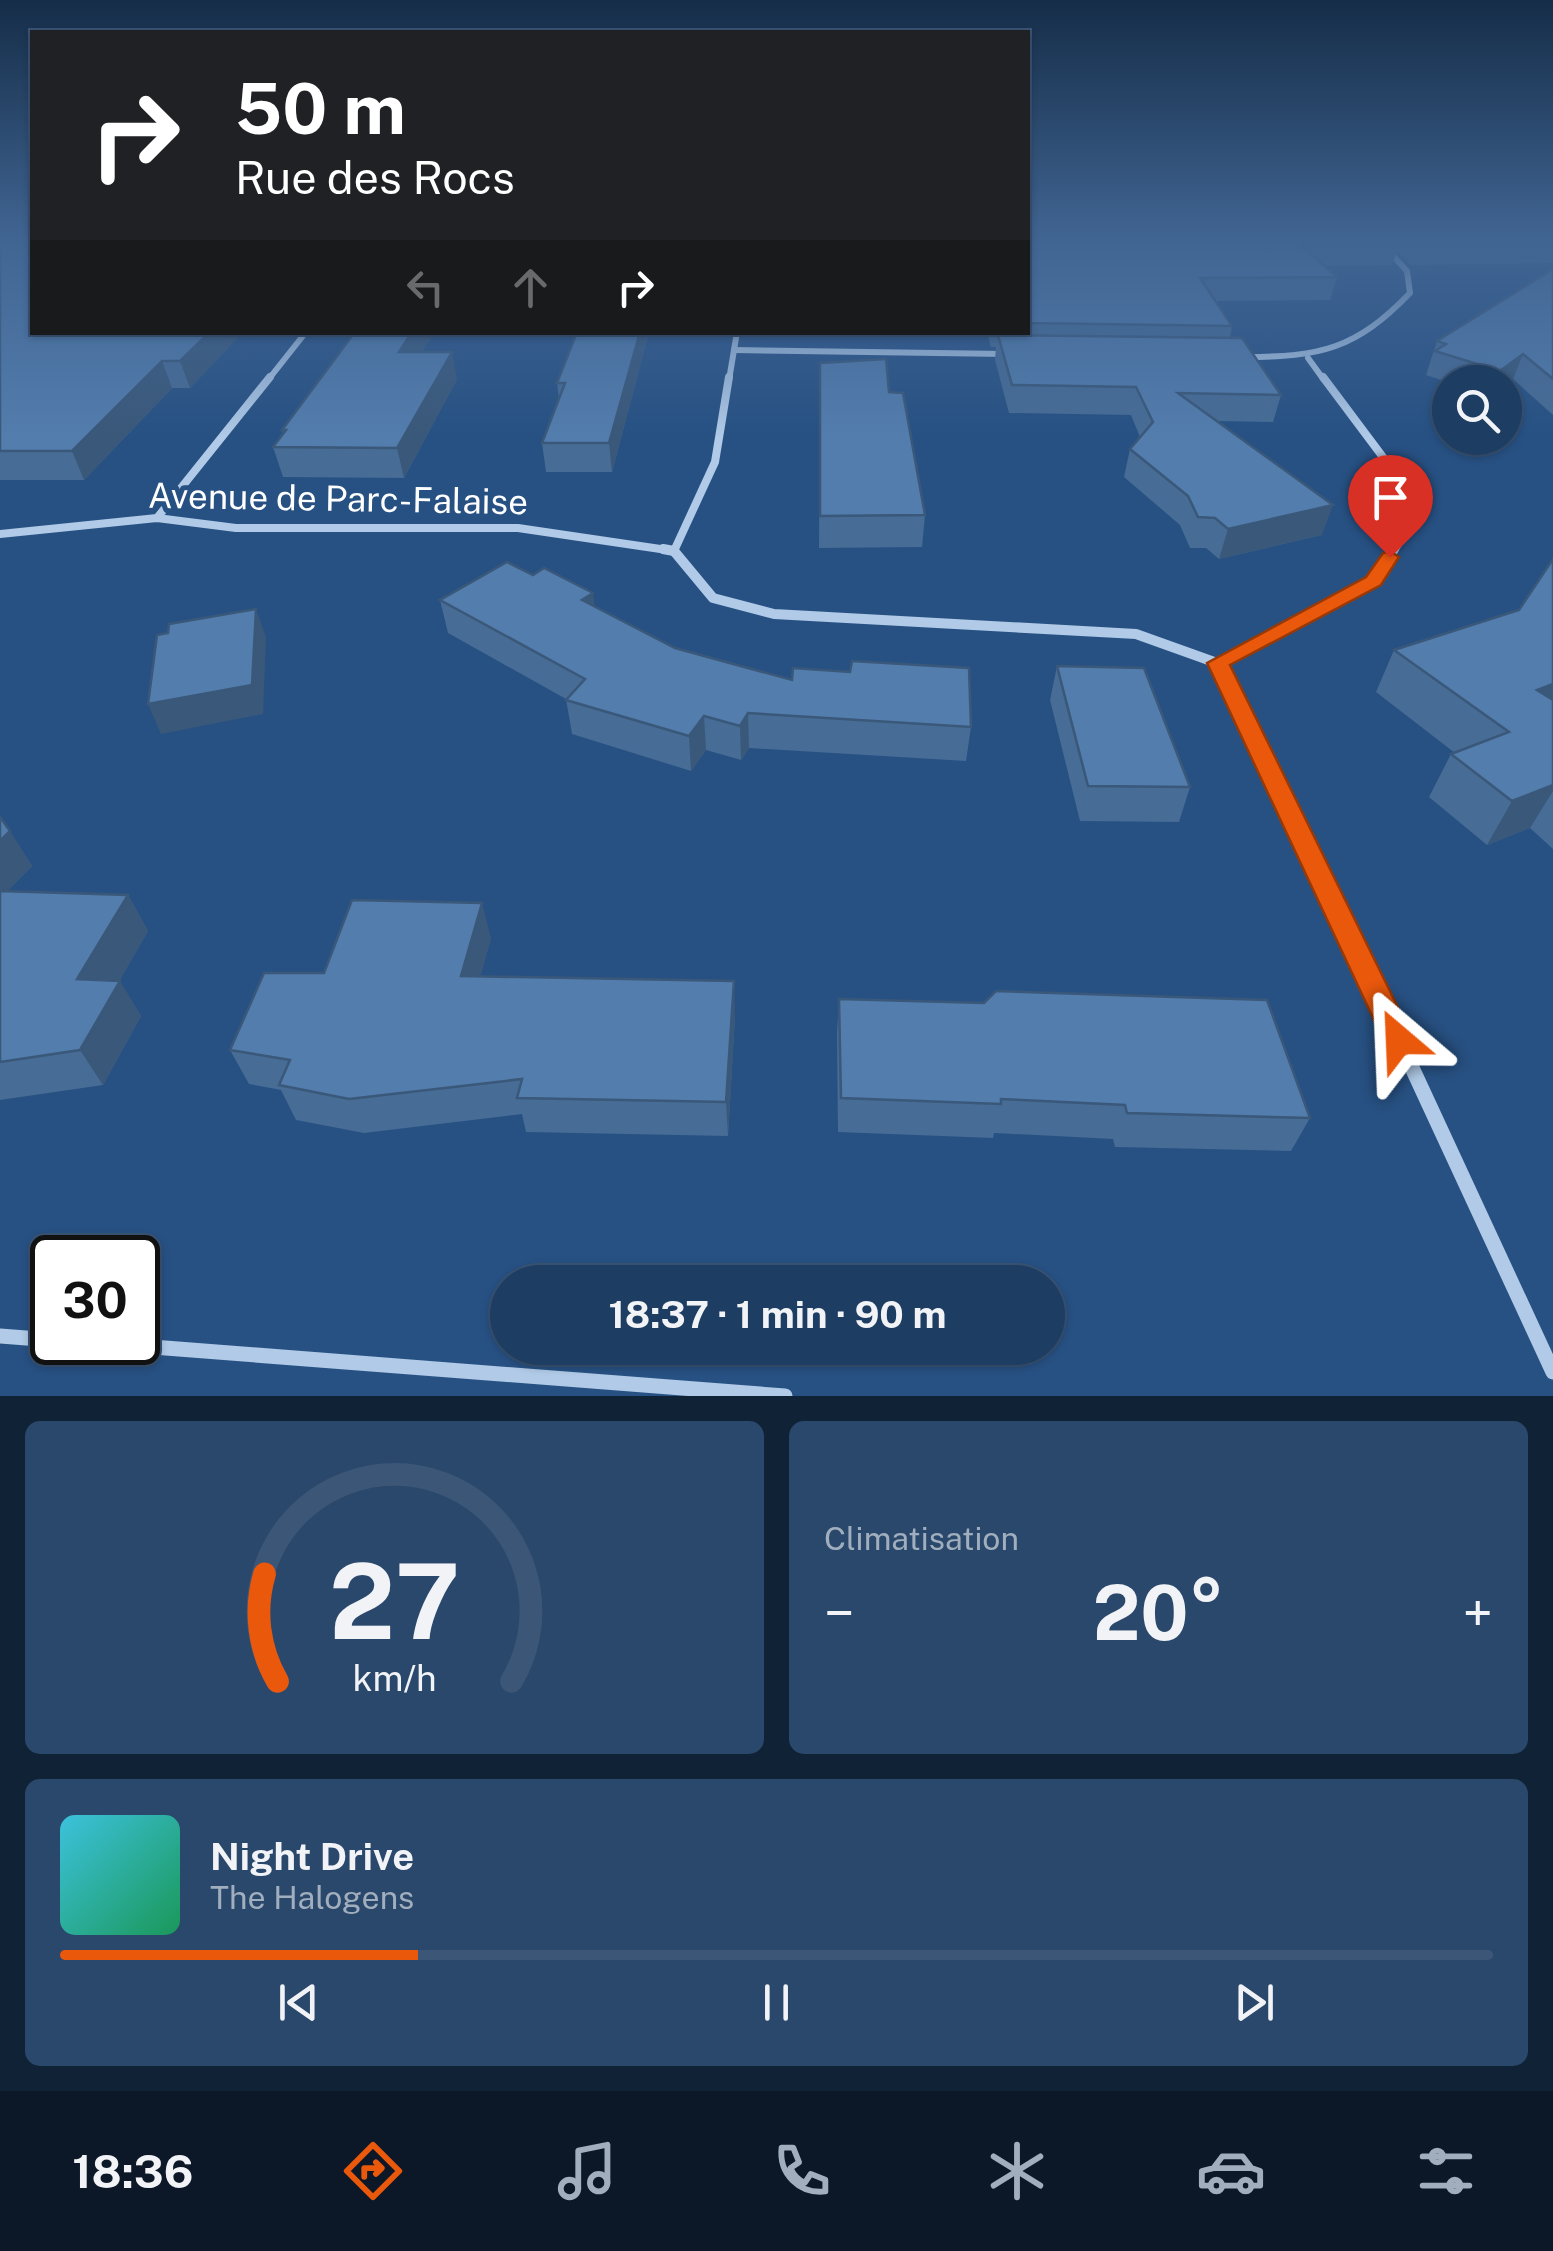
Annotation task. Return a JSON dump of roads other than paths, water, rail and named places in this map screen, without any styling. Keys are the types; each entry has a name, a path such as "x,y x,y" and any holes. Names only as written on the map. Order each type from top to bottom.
{"street":[{"path":"1228,357 1308,358 1329,354 1383,323 1396,308"},
{"path":"157,518 304,335"},
{"path":"736,335 715,462 674,551 713,598 774,614 1136,634 1218,663 1481,1212 1553,1372"},
{"path":"734,350 1009,354"},
{"path":"1218,663 1374,581 1421,508 1308,358"},
{"name":"Avenue de Parc-Falaise","path":"0,534 157,518 236,528 518,528 674,551"},
{"path":"0,1336 30,1338"},
{"path":"160,1348 785,1396"}]}
